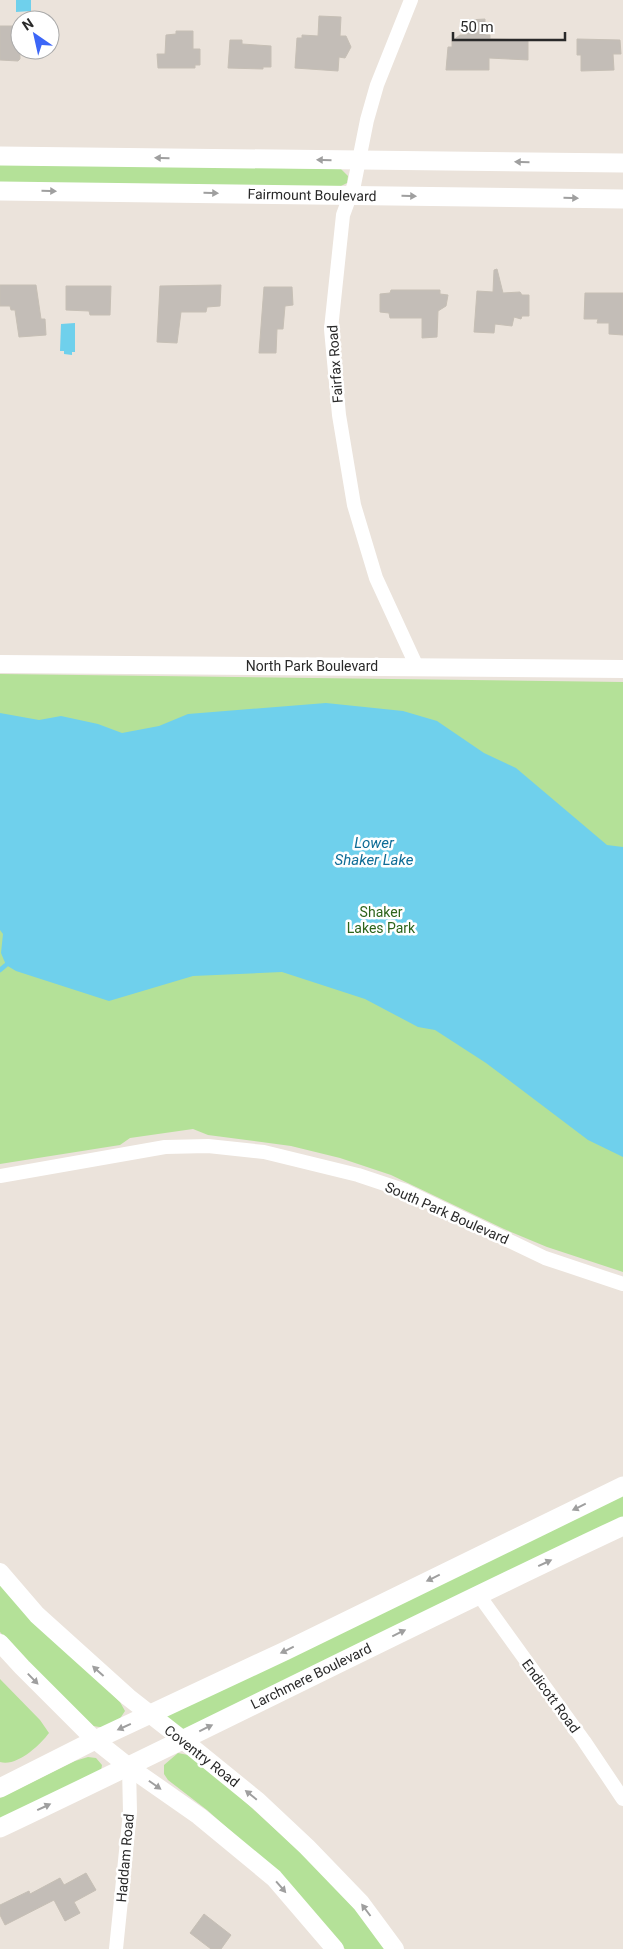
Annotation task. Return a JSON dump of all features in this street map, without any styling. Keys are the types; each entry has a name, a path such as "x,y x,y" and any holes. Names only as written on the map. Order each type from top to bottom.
{"main road":[{"path":"0,156 623,163"},
{"name":"Fairmount Boulevard","path":"0,191 623,199"},
{"path":"0,1788 95,1740 623,1486"},
{"name":"Larchmere Boulevard","path":"0,1828 478,1594 623,1526"}],"street":[{"name":"Fairfax Road","path":"411,0 377,85 365,127 356,180 341,223 331,329 339,415 354,505 376,578 417,667"},
{"name":"North Park Boulevard","path":"0,664 623,669"},
{"name":"South Park Boulevard","path":"0,1176 166,1147 208,1146 264,1152 358,1175 406,1192 545,1258 623,1284"},
{"name":"Coventry Road","path":"0,1572 37,1614 150,1715 258,1801 307,1847 361,1903 395,1949"},
{"name":"Endicott Road","path":"478,1594 584,1740 623,1799"},
{"path":"0,1642 46,1692 95,1740 128,1767 199,1816 274,1878 335,1949"},
{"name":"Haddam Road","path":"116,1949 130,1812 128,1767"}],"green space":[{"path":"0,163 341,169 348,176 347,183 339,187 0,185"},
{"name":"Shaker Lakes Park","path":"0,674 623,682 623,1272 547,1247 504,1229 391,1175 340,1158 291,1146 208,1135 193,1129 130,1138 120,1145 0,1164"},
{"path":"623,1486 623,1526 183,1740 149,1715"},
{"path":"0,1581 120,1702 125,1711 119,1720 106,1728 93,1726 35,1670 0,1632"},
{"path":"0,1679 40,1720 49,1733 28,1754 7,1763 0,1762"},
{"path":"178,1753 188,1755 220,1779 319,1869 367,1923 386,1949 345,1949 261,1858 207,1810 168,1780 164,1774 164,1765"},
{"path":"88,1757 96,1758 102,1765 101,1771 0,1824 0,1798 75,1761"}],"water":[{"path":"16,0 31,0 31,10 16,10"},
{"path":"75,323 75,352 72,352 72,355 64,354 64,351 60,351 61,324"},
{"name":"Lower Shaker Lake","path":"326,703 403,711 437,721 484,753 516,768 607,845 623,847 623,1157 588,1140 486,1063 435,1030 418,1027 365,999 282,972 193,976 109,1001 16,971 6,965 1,953 3,934 0,930 0,713 39,720 61,716 98,724 122,733 159,726 188,714"}],"building":[{"path":"319,16 341,17 340,36 346,36 351,47 345,58 339,57 338,71 295,68 297,38 302,38 302,35 318,36"},
{"path":"485,19 485,35 490,35 490,39 528,40 528,60 489,58 489,70 446,70 448,47 452,47 452,41 460,35 467,35 468,20"},
{"path":"0,26 10,26 10,60 19,60 18,61 0,60"},
{"path":"176,31 193,31 193,49 200,49 200,65 195,65 195,68 158,68 157,54 165,54 166,35 176,34"},
{"path":"577,39 620,40 621,54 613,54 614,70 581,71 581,55 577,55"},
{"path":"230,40 242,40 242,44 271,46 271,67 263,67 263,69 228,68"},
{"path":"497,269 503,293 520,292 522,295 529,295 529,316 522,316 521,319 514,317 512,326 495,324 494,333 474,332 477,291 493,292 494,270"},
{"path":"0,285 36,285 41,319 45,319 46,335 19,337 15,310 11,310 10,306 0,306"},
{"path":"221,285 220,306 207,307 206,312 181,312 177,343 157,342 160,286"},
{"path":"66,286 111,286 110,315 90,315 89,311 66,310"},
{"path":"264,287 292,287 293,305 285,306 283,329 277,329 276,353 259,353"},
{"path":"391,290 440,290 440,294 448,295 446,306 438,311 437,337 422,338 422,318 390,318 389,313 380,312 380,294 390,293"},
{"path":"585,293 623,293 623,335 609,334 609,323 597,323 598,319 584,319"},
{"path":"86,1873 96,1890 74,1902 80,1913 65,1921 54,1900 5,1925 0,1915 0,1905 29,1891 30,1894 60,1878 64,1885"},
{"path":"204,1914 231,1935 221,1949 211,1949 190,1933"}],"waterway":[{"path":"0,970 6,965"}]}
